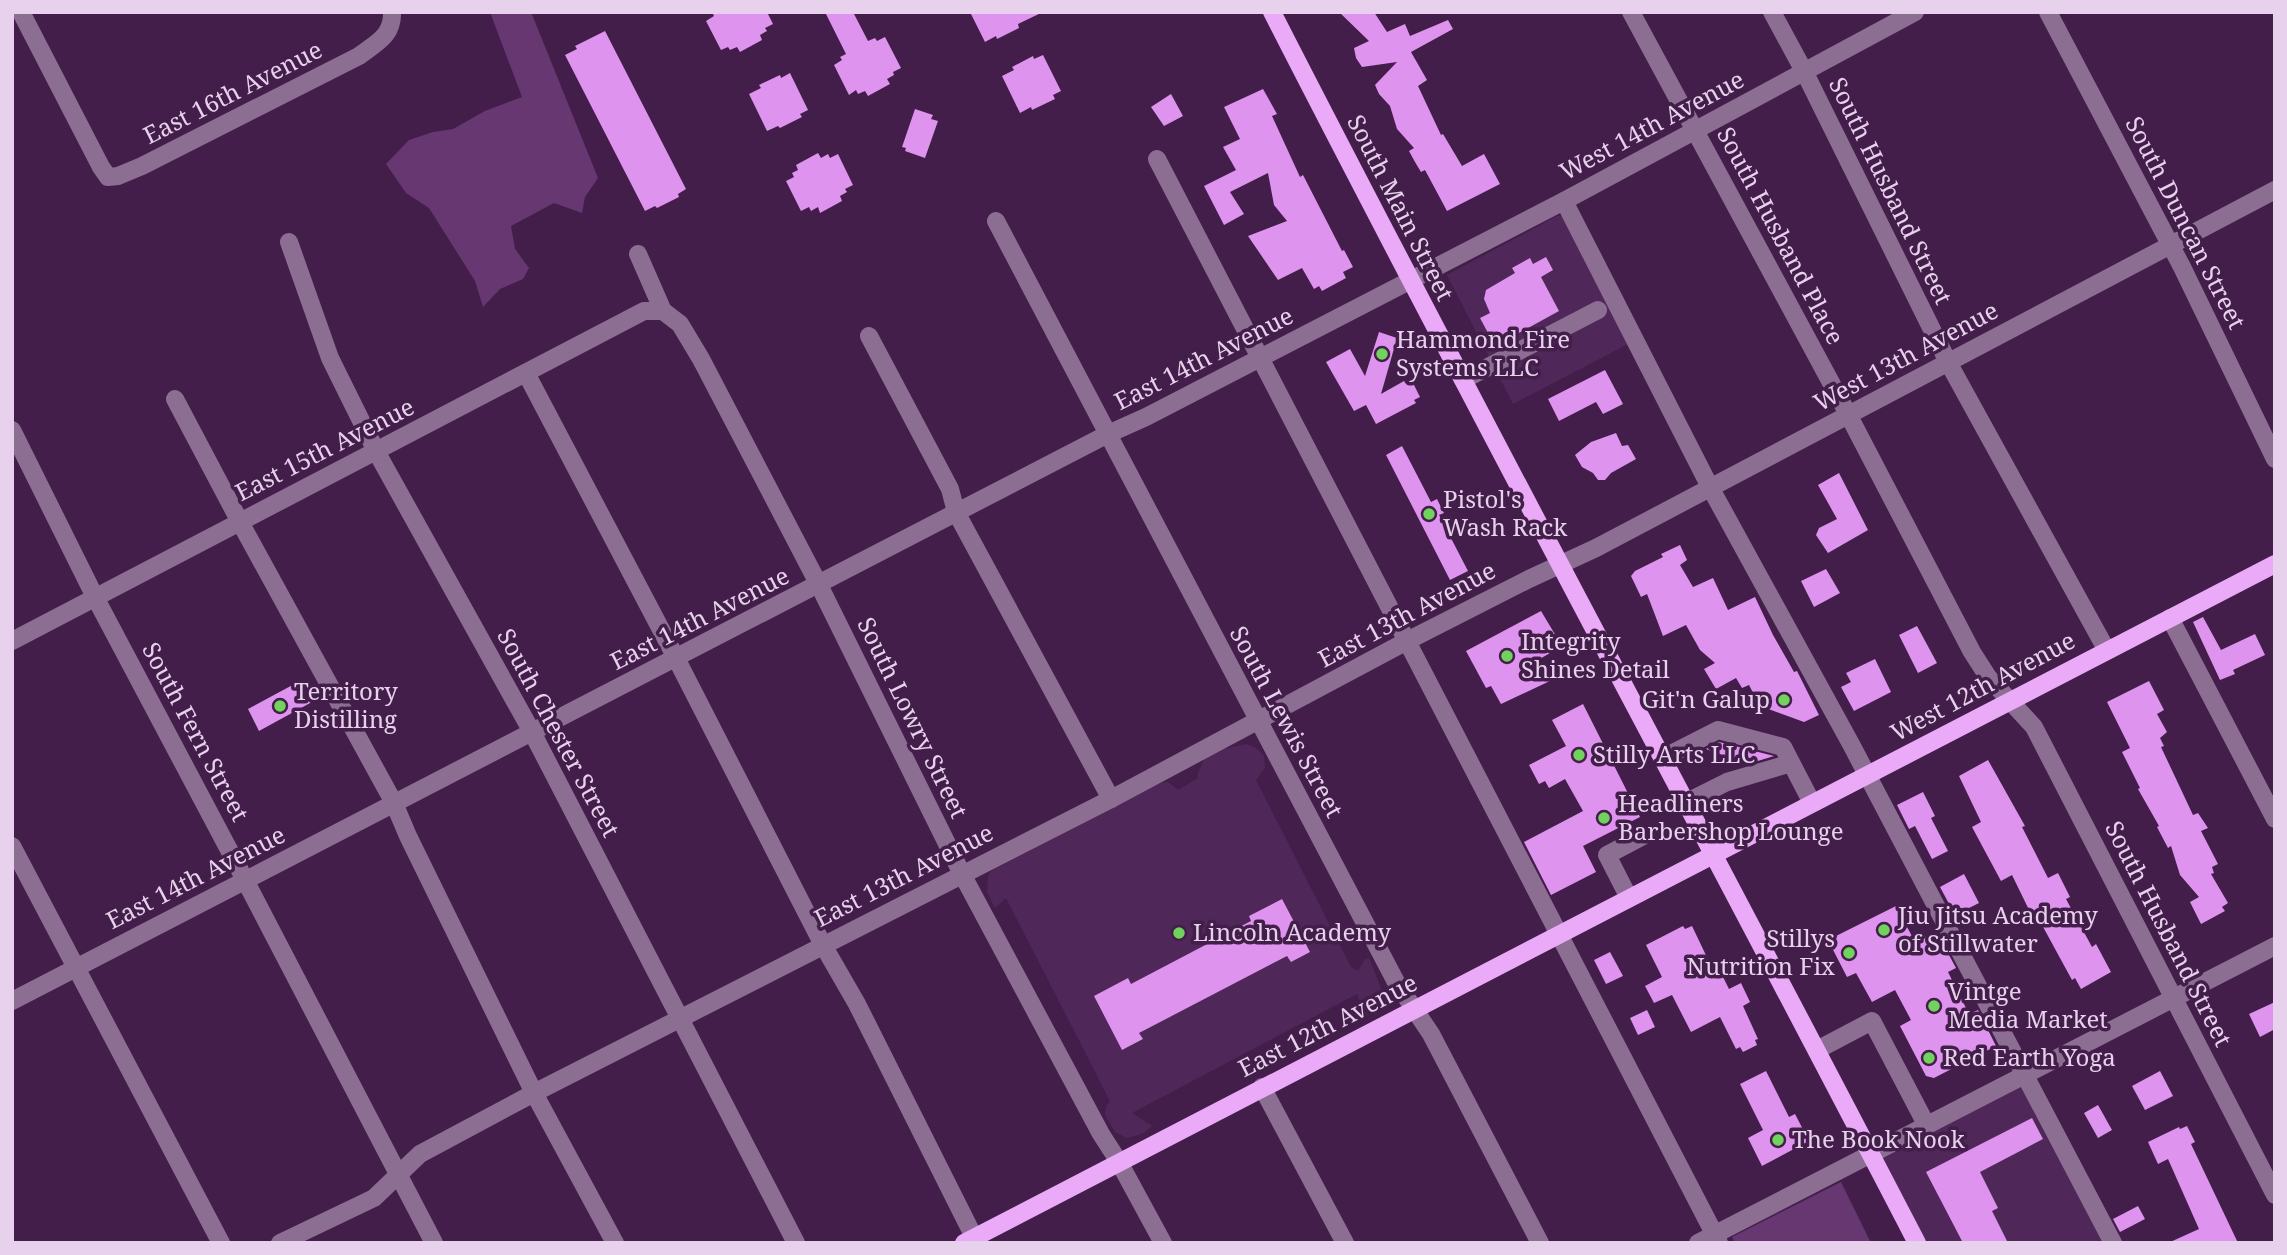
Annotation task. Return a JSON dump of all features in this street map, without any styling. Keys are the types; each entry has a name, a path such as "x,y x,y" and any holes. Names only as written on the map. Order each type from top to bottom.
{"main road":[{"name":"South Main Street","path":"1272,12 1409,280 1714,853 1917,1243"},
{"name":"West 12th Avenue","path":"1714,853 2275,564"},
{"name":"East 12th Avenue","path":"971,1241 1714,853"}],"street":[{"name":"East 16th Avenue","path":"21,12 108,177 118,176 359,56 388,33 393,23 392,12"},
{"name":"South Husband Place","path":"1630,12 1849,416 1972,652 1988,677 2010,701"},
{"name":"South Husband Street","path":"1772,12 1948,362 2106,649"},
{"name":"West 14th Avenue","path":"1409,280 1564,201 1915,12"},
{"name":"South Duncan Street","path":"2048,12 2170,245 2275,459"},
{"path":"1157,159 1717,1238"},
{"name":"West 13th Avenue","path":"1560,566 2275,190"},
{"path":"1564,201 1710,487 1868,776 2113,1243"},
{"name":"South Lewis Street","path":"996,221 1396,982 1431,1034 1540,1243"},
{"name":"South Chester Street","path":"289,242 330,358 376,451 532,732 796,1243"},
{"name":"South Lowry Street","path":"638,254 663,311 680,324 701,359 819,585 962,874 1101,1134 1163,1243"},
{"name":"East 14th Avenue","path":"12,1001 1409,280"},
{"path":"1463,380 1598,310"},
{"name":"East 15th Avenue","path":"12,641 644,311 663,311"},
{"path":"869,336 950,489 956,512 1111,799"},
{"path":"526,373 823,945 857,1004 971,1241"},
{"path":"175,399 394,803 403,827 534,1093 615,1243"},
{"name":"South Fern Street","path":"12,430 95,597 246,880 434,1243"},
{"name":"East 13th Avenue","path":"280,1243 374,1198 420,1154 534,1093 1111,799 1407,641 1560,566"},
{"path":"2170,618 2275,819"},
{"name":"South Husband Street","path":"2010,701 2034,727 2275,1195"},
{"path":"1663,758 1718,730 1783,747 1812,803"},
{"path":"1687,802 1727,782 1791,763"},
{"path":"1629,898 1607,855 1643,836"},
{"path":"12,846 221,1243"},
{"path":"1698,1243 1717,1238 1872,1153 2275,946"},
{"path":"1817,1049 1872,1021 1927,1126"},
{"path":"1262,1087 1345,1243"}],"shaded area":[{"path":"490,12 531,12 598,178 585,197 582,213 554,203 511,226 515,249 529,268 523,279 500,289 483,307 475,281 429,208 406,193 386,164 409,140 453,129 485,111 522,97"},
{"path":"1557,216 1571,216 1634,341 1513,404 1447,275"},
{"name":"Lincoln Academy","path":"1246,744 1256,748 1264,756 1265,768 1256,780 1351,967 1358,971 1365,959 1369,958 1385,999 1379,1010 1366,1016 1357,994 1132,1113 1152,1126 1142,1134 1127,1138 1115,1132 1105,1115 1110,1101 1006,898 995,908 987,892 988,877 991,871 1157,784 1168,782 1178,790 1198,778 1205,757"},
{"path":"2025,1076 2112,1243 1916,1243 1871,1150"},
{"path":"1841,1182 1871,1243 1735,1243 1732,1237"}],"building":[{"path":"712,12 767,12 773,24 765,28 767,31 760,35 762,40 740,52 737,47 721,50 706,21 714,16"},
{"path":"825,12 853,12 868,41 885,37 901,68 887,79 890,84 868,96 865,91 858,94 856,90 849,95 834,65 846,54"},
{"path":"970,12 1043,12 1018,24 1019,28 985,42"},
{"path":"1339,12 1374,12 1387,32 1405,24 1410,36 1448,20 1453,29 1411,52 1427,80 1418,86 1441,135 1443,134 1462,166 1484,154 1500,184 1447,211 1425,170 1421,172 1415,162 1409,151 1414,148 1397,129 1390,106 1375,85 1397,62 1362,67 1354,48 1369,41"},
{"path":"605,31 686,189 678,194 679,197 657,208 655,206 645,211 565,55 577,49 575,46"},
{"path":"1043,55 1061,91 1053,95 1055,99 1020,113 1002,76 1014,70 1012,67 1033,56 1034,59"},
{"path":"790,73 808,110 800,114 802,117 767,131 749,94 761,88 759,85"},
{"path":"1263,89 1277,114 1272,116 1300,177 1303,175 1353,267 1343,272 1346,278 1322,291 1319,286 1314,289 1302,268 1278,280 1248,236 1287,221 1274,205 1268,173 1230,192 1244,214 1224,225 1204,186 1236,170 1223,147 1240,139 1224,107"},
{"path":"1171,94 1183,116 1164,126 1151,107"},
{"path":"915,109 933,115 931,119 938,121 925,158 905,151 906,148 902,147"},
{"path":"818,153 821,158 828,154 830,158 838,154 853,185 845,189 847,192 840,196 842,201 820,213 818,207 811,211 809,207 801,211 786,181 794,177 792,173 798,170 796,165"},
{"path":"1546,257 1553,270 1541,277 1559,311 1495,346 1480,318 1490,313 1484,299 1486,290 1515,273 1512,268 1530,258 1533,264"},
{"path":"1379,332 1397,338 1381,394 1404,381 1406,384 1412,381 1420,397 1414,400 1416,403 1376,424 1366,405 1354,411 1326,362 1350,349 1365,376"},
{"path":"1605,370 1623,404 1603,414 1596,402 1559,421 1548,399"},
{"path":"1616,433 1622,446 1628,445 1636,459 1611,473 1605,480 1598,480 1593,473 1582,467 1575,455 1591,442"},
{"name":"Pistol's Wash Rack","path":"1402,446 1431,502 1437,499 1444,513 1439,515 1468,571 1450,580 1386,455"},
{"path":"1839,473 1868,530 1828,553 1816,535 1819,528 1837,519 1818,485"},
{"path":"1680,545 1687,560 1680,565 1693,587 1713,578 1728,610 1755,597 1773,635 1794,672 1797,671 1819,715 1804,722 1760,706 1749,685 1742,688 1736,678 1716,689 1704,669 1715,663 1700,650 1686,625 1663,636 1647,594 1641,597 1631,576 1635,571 1663,557 1661,554"},
{"path":"1826,569 1840,593 1814,607 1801,581"},
{"name":"Integrity Shines Detail","path":"1541,611 1562,646 1538,660 1550,681 1501,704 1491,686 1486,688 1466,651"},
{"path":"2203,617 2221,650 2255,634 2265,655 2233,670 2235,674 2220,680 2193,622"},
{"path":"1917,626 1937,663 1918,673 1899,635"},
{"path":"1875,659 1891,692 1854,711 1841,687 1851,682 1846,673"},
{"name":"Territory Distilling","path":"300,681 312,702 259,731 248,709"},
{"path":"2149,681 2164,710 2157,714 2167,732 2160,738 2164,746 2161,747 2193,815 2198,813 2208,828 2201,831 2218,864 2212,867 2214,873 2211,874 2228,903 2222,907 2225,911 2201,924 2190,902 2199,897 2180,875 2171,846 2168,848 2138,789 2140,788 2122,752 2130,748 2107,702"},
{"path":"1583,704 1640,817 1583,846 1596,872 1551,895 1524,842 1583,811 1565,779 1549,788 1545,781 1539,784 1529,765 1566,746 1552,720"},
{"path":"1719,742 1774,756 1748,764 1706,749"},
{"path":"1988,760 2025,826 2022,827 2048,878 2058,873 2070,897 2066,899 2092,947 2096,944 2111,972 2081,989 2075,978 2072,980 2036,914 2032,916 2012,875 2001,881 1972,827 1981,822 1959,776"},
{"path":"1923,792 1935,816 1931,818 1948,851 1932,859 1915,826 1909,829 1897,805"},
{"path":"1964,874 1979,903 1955,915 1940,887"},
{"path":"1282,899 1310,952 1291,962 1287,956 1139,1033 1143,1039 1122,1050 1094,996 1128,978 1131,984 1251,921 1249,916"},
{"path":"1896,906 1915,942 1936,931 1956,968 1948,972 1969,1014 1978,1010 1996,1046 1934,1078 1926,1076 1900,1026 1911,1020 1895,990 1872,1002 1856,973 1847,977 1828,940"},
{"path":"1683,926 1685,929 1692,926 1713,970 1718,967 1729,989 1741,983 1750,1002 1743,1006 1758,1039 1755,1040 1757,1045 1743,1052 1740,1047 1736,1049 1720,1017 1691,1032 1672,995 1654,1003 1645,986 1662,977 1646,945"},
{"path":"1610,952 1623,976 1606,984 1594,960"},
{"path":"2275,1002 2275,1029 2260,1037 2249,1014"},
{"path":"1647,1010 1655,1027 1638,1035 1630,1018"},
{"path":"1766,1071 1789,1117 1795,1114 1809,1141 1762,1166 1748,1138 1763,1130 1740,1084"},
{"path":"2160,1071 2173,1096 2145,1110 2132,1086"},
{"path":"2098,1105 2112,1130 2098,1138 2084,1113"},
{"path":"2032,1118 2043,1139 1980,1172 1998,1208 1992,1211 2008,1243 1963,1243 1926,1172"},
{"path":"2187,1126 2195,1142 2191,1144 2238,1243 2168,1243 2199,1229 2168,1159 2158,1164 2148,1142 2179,1127 2180,1129"},
{"path":"2138,1206 2145,1219 2120,1232 2113,1219"}],"place":[{"name":"Hammond Fire Systems LLC","path":"1382,354"},
{"name":"Pistol's Wash Rack","path":"1429,514"},
{"name":"Integrity Shines Detail","path":"1507,656"},
{"name":"Git'n Galup","path":"1784,700"},
{"name":"Territory Distilling","path":"280,706"},
{"name":"Stilly Arts LLC","path":"1579,755"},
{"name":"Headliners Barbershop Lounge","path":"1604,818"},
{"name":"Jiu Jitsu Academy of Stillwater","path":"1884,930"},
{"name":"Lincoln Academy","path":"1179,933"},
{"name":"Stillys Nutrition Fix","path":"1849,953"},
{"name":"Vintge Media Market","path":"1934,1006"},
{"name":"Red Earth Yoga","path":"1929,1058"},
{"name":"The Book Nook","path":"1778,1140"}]}
